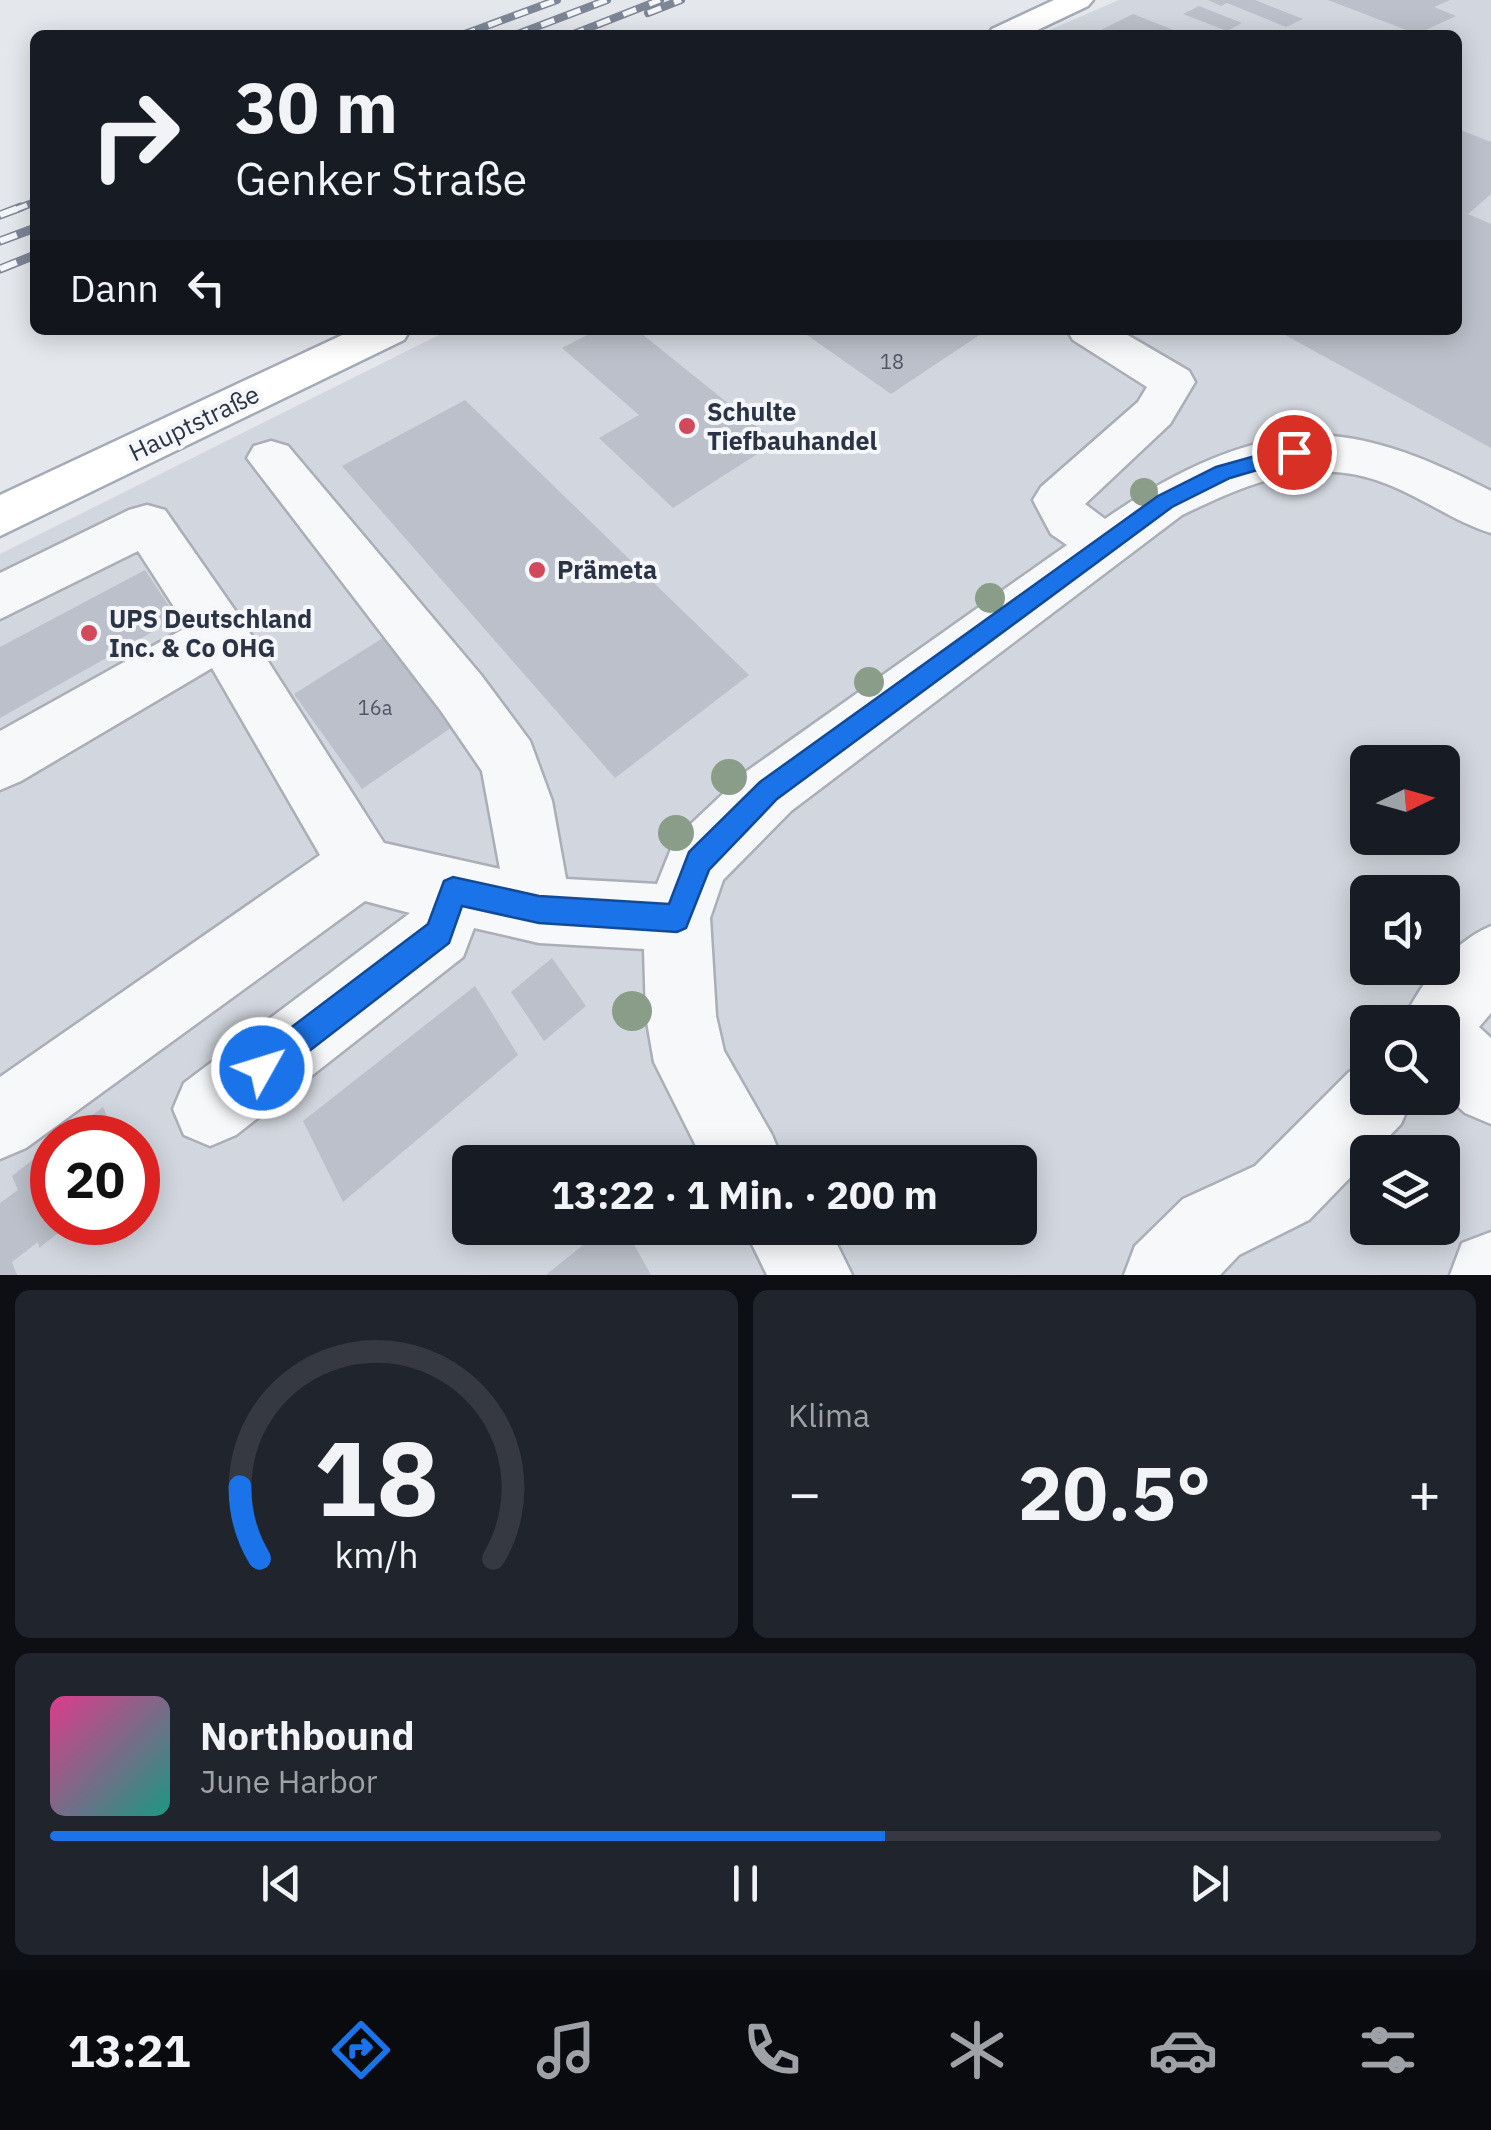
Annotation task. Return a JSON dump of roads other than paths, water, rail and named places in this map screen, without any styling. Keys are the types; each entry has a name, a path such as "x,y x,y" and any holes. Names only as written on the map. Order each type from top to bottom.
{"main road":[{"path":"1014,30 1078,0"},
{"name":"Hauptstraße","path":"0,517 378,335"}],"street":[{"path":"1096,335 1173,382 1154,413 1058,500 1069,520 1105,545"},
{"path":"736,1145 690,1062 681,1016 677,918 698,862 768,791 1165,502 1223,472 1294,452 1334,453 1387,462 1428,479 1491,514"},
{"path":"271,458 462,693 509,760 521,801 539,910"},
{"path":"0,597 148,524 369,869 539,910 677,918"},
{"path":"0,762 222,636"},
{"path":"0,1122 369,869"},
{"path":"210,1109 439,933 453,891"},
{"path":"1453,1005 1491,960"},
{"path":"1460,1059 1491,1087"},
{"path":"1164,1275 1210,1227 1282,1193 1359,1115"},
{"path":"794,1245 812,1275"}],"railway":[{"path":"476,30 557,0"},
{"path":"528,30 607,0"},
{"path":"584,30 660,0"},
{"path":"648,13 681,0"},
{"path":"14,210 30,204"},
{"path":"0,215 21,207"},
{"path":"0,241 30,230"},
{"path":"0,269 30,257"}],"place":[{"name":"Schulte Tiefbauhandel","path":"687,426"},
{"name":"Prämeta","path":"537,570"},
{"name":"UPS Deutschland Inc. & Co OHG","path":"89,633"}]}
